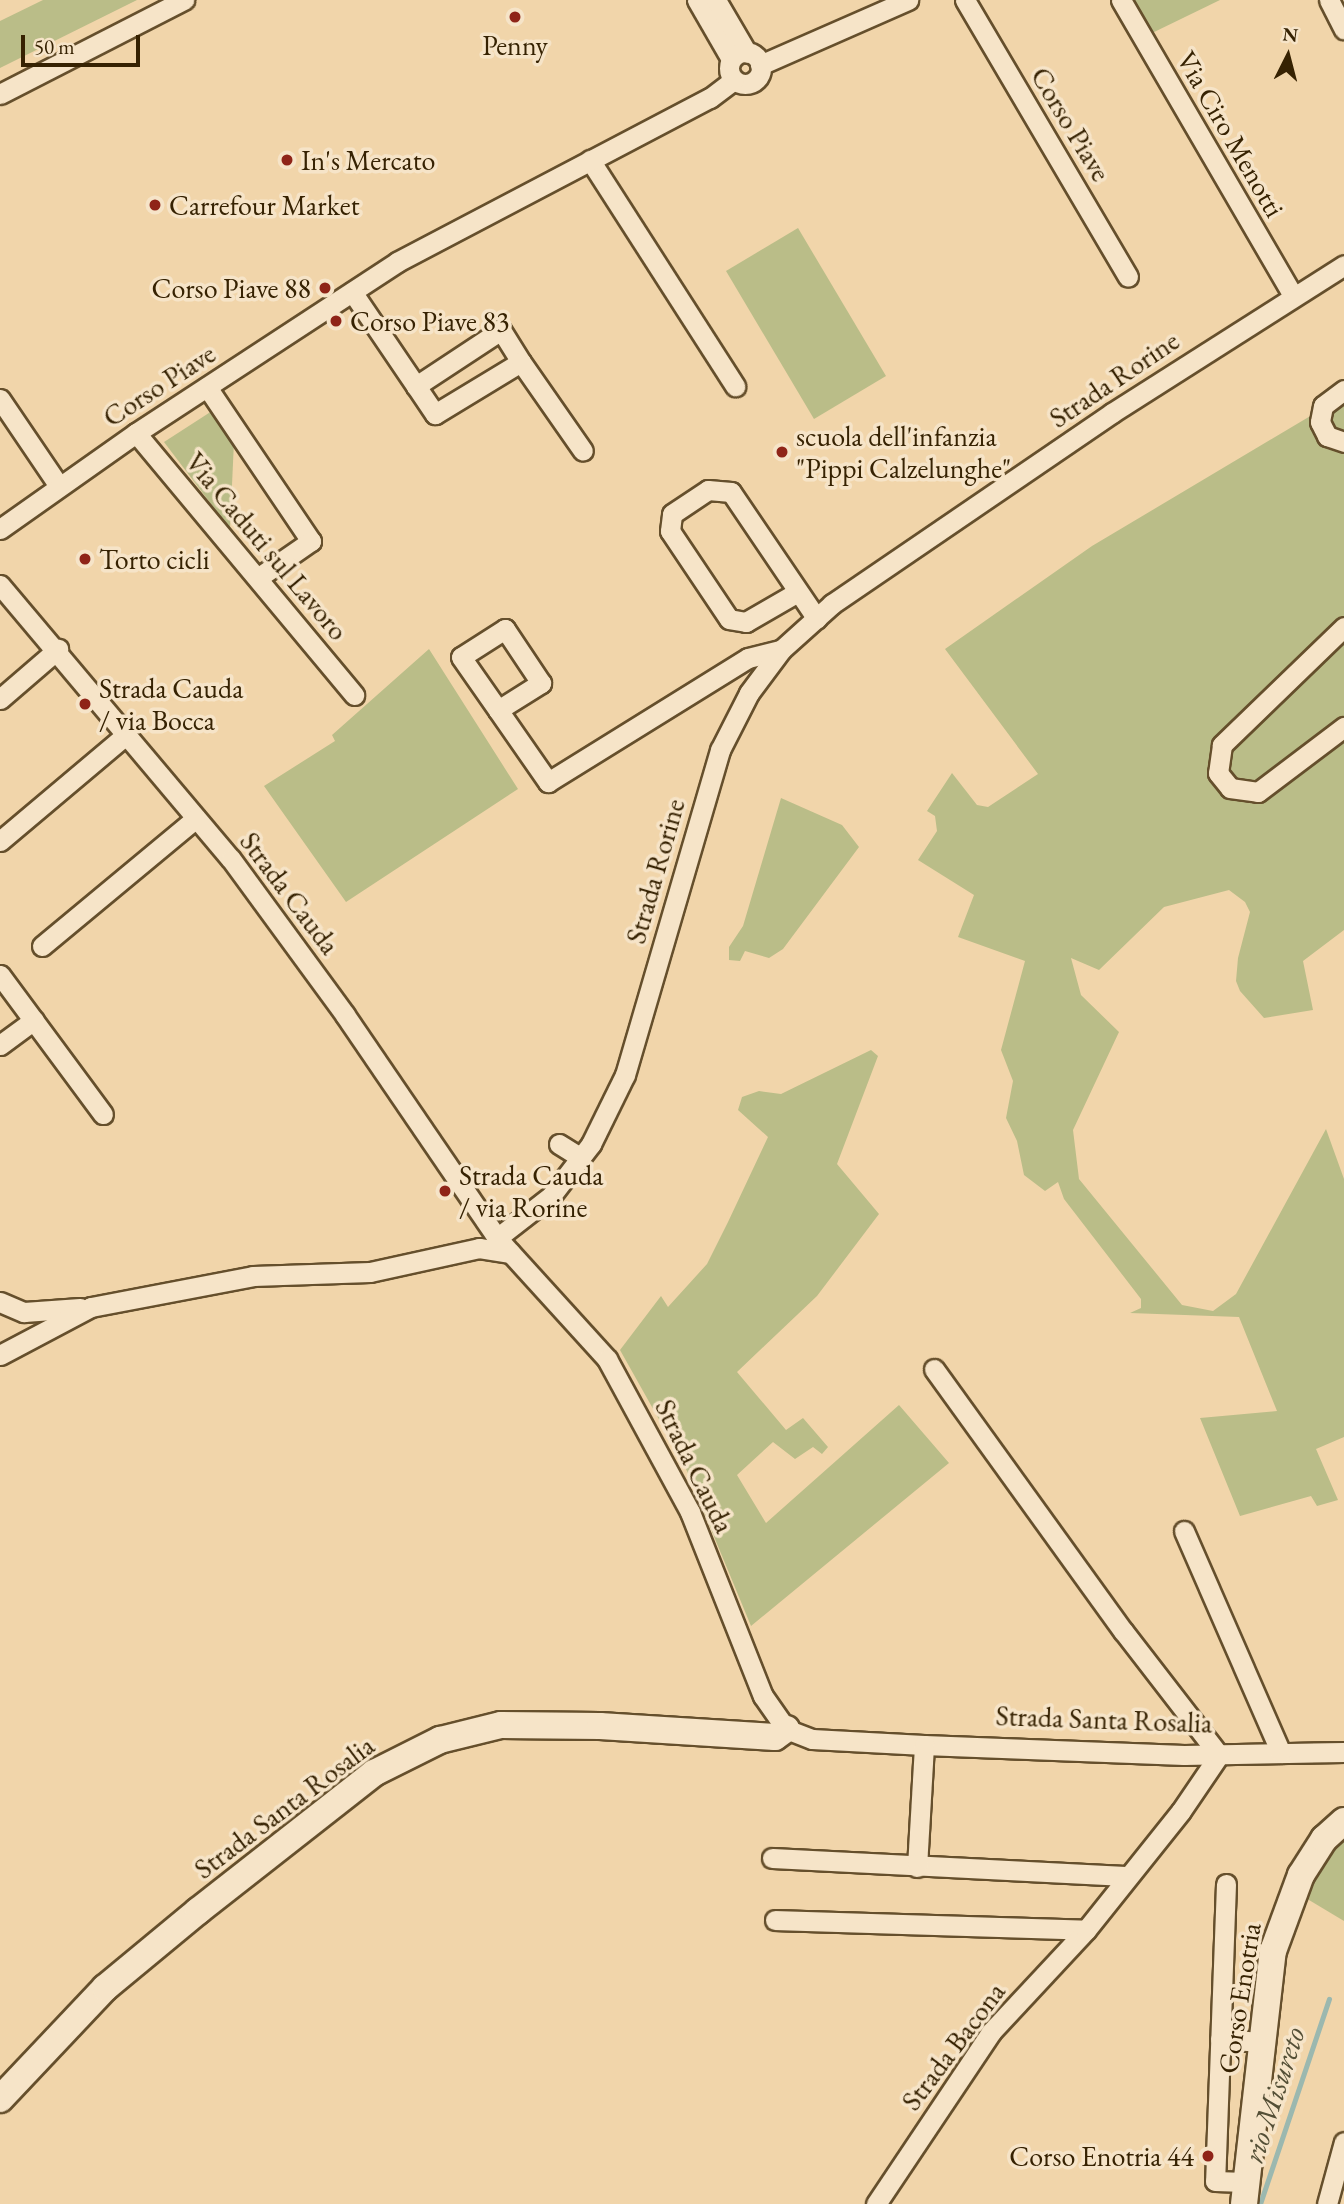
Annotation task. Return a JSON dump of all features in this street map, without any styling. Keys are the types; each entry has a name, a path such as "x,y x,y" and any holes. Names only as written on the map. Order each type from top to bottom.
{"street":[{"path":"0,94 184,0"},
{"path":"697,0 746,59"},
{"path":"716,0 746,59"},
{"name":"Corso Piave","path":"0,529 136,433 445,233 710,98 734,80 752,82 746,59 908,0"},
{"name":"Corso Piave","path":"965,0 1128,277"},
{"name":"Via Ciro Menotti","path":"1121,0 1293,295"},
{"path":"1329,0 1344,29"},
{"path":"734,80 729,72 746,59"},
{"path":"590,160 734,386"},
{"name":"Strada Rorine","path":"497,1238 551,1196 580,1158 625,1076 720,750 750,692 781,650 832,604 1112,413 1293,295 1344,265"},
{"path":"352,292 435,414 520,362"},
{"path":"416,386 501,330 520,362 583,451"},
{"path":"207,387 311,541 259,577"},
{"path":"1344,390 1323,406 1320,422 1327,436 1344,442"},
{"path":"0,399 59,486"},
{"name":"Via Caduti sul Lavoro","path":"136,433 259,577 354,695"},
{"path":"796,593 746,622 729,619 670,531 672,514 708,490 731,492 796,593 817,619"},
{"name":"Strada Cauda","path":"0,586 58,649 196,818 338,1006 497,1238 607,1359 643,1419 690,1512 763,1696 786,1728"},
{"path":"1344,627 1222,745 1218,773 1230,788 1258,792 1344,727"},
{"path":"0,699 58,649"},
{"path":"498,710 548,782 748,658 781,650"},
{"path":"0,841 127,734"},
{"path":"42,946 196,818"},
{"path":"0,975 103,1114"},
{"path":"0,1045 34,1020"},
{"path":"559,1144 580,1158"},
{"path":"0,1302 24,1312 91,1307 253,1276 370,1272 479,1248 511,1253"},
{"path":"0,1354 91,1307"},
{"path":"934,1369 1123,1631 1219,1755"},
{"path":"1184,1531 1281,1753"},
{"name":"Strada Santa Rosalia","path":"0,2099 105,1988 198,1911 374,1773 440,1740 501,1725 600,1726 775,1737 786,1728 812,1739 924,1745 1219,1755 1344,1752"},
{"path":"917,1867 924,1745"},
{"name":"Strada Bacona","path":"876,2204 990,2032 1086,1930 1126,1876 1181,1811 1219,1755"},
{"name":"Corso Enotria","path":"1245,2193 1273,1951 1285,1910 1318,1848 1344,1821"},
{"path":"772,1858 1126,1876"},
{"path":"1226,1884 1215,2181 1245,2193"},
{"path":"775,1920 1086,1930"},
{"path":"1220,2039 1261,2042"},
{"path":"1326,2204 1344,2142"}],"green space":[{"path":"43,0 137,0 0,68 0,21"},
{"path":"1128,0 1220,0 1148,35"},
{"path":"798,228 886,376 814,419 726,271"},
{"path":"1344,396 1344,930 1303,961 1313,1010 1264,1018 1240,991 1236,981 1238,958 1250,912 1245,902 1229,890 1164,907 1099,970 1071,958 1081,995 1119,1032 1073,1130 1079,1179 1182,1305 1213,1311 1236,1294 1326,1129 1344,1179 1344,1437 1316,1449 1338,1500 1317,1506 1311,1496 1240,1516 1200,1418 1277,1411 1239,1317 1130,1313 1141,1308 1141,1299 1064,1199 1058,1182 1045,1191 1024,1175 1017,1141 1006,1118 1013,1081 1001,1050 1025,961 958,937 974,895 918,860 937,831 935,816 927,811 952,773 977,805 988,807 1038,774 945,649 1092,546"},
{"path":"212,411 234,441 230,529 164,442"},
{"path":"429,649 518,789 346,902 264,786 335,741 332,735"},
{"path":"781,798 842,825 859,847 783,949 769,958 745,951 740,961 729,960 729,947 743,926"},
{"path":"871,1050 878,1056 837,1164 879,1214 817,1296 737,1372 786,1430 803,1418 828,1447 822,1454 813,1447 795,1459 773,1442 737,1475 766,1523 899,1405 949,1463 751,1626 684,1464 620,1350 661,1296 668,1307 707,1264 728,1222 768,1137 738,1110 742,1097 759,1091 781,1094"},
{"path":"1344,1840 1344,1921 1304,1897 1329,1855"}],"waterway":[{"name":"rio Misureto","path":"1260,2204 1329,1999"}],"place":[{"name":"Penny","path":"515,17"},
{"name":"In's Mercato","path":"287,160"},
{"name":"Carrefour Market","path":"155,205"},
{"name":"Corso Piave 88","path":"325,288"},
{"name":"Corso Piave 83","path":"336,321"},
{"name":"scuola dell'infanzia \"Pippi Calzelunghe\"","path":"782,452"},
{"name":"Torto cicli","path":"85,559"},
{"name":"Strada Cauda / via Bocca","path":"85,704"},
{"name":"Strada Cauda / via Rorine","path":"445,1191"},
{"name":"Corso Enotria 44","path":"1208,2156"}]}
